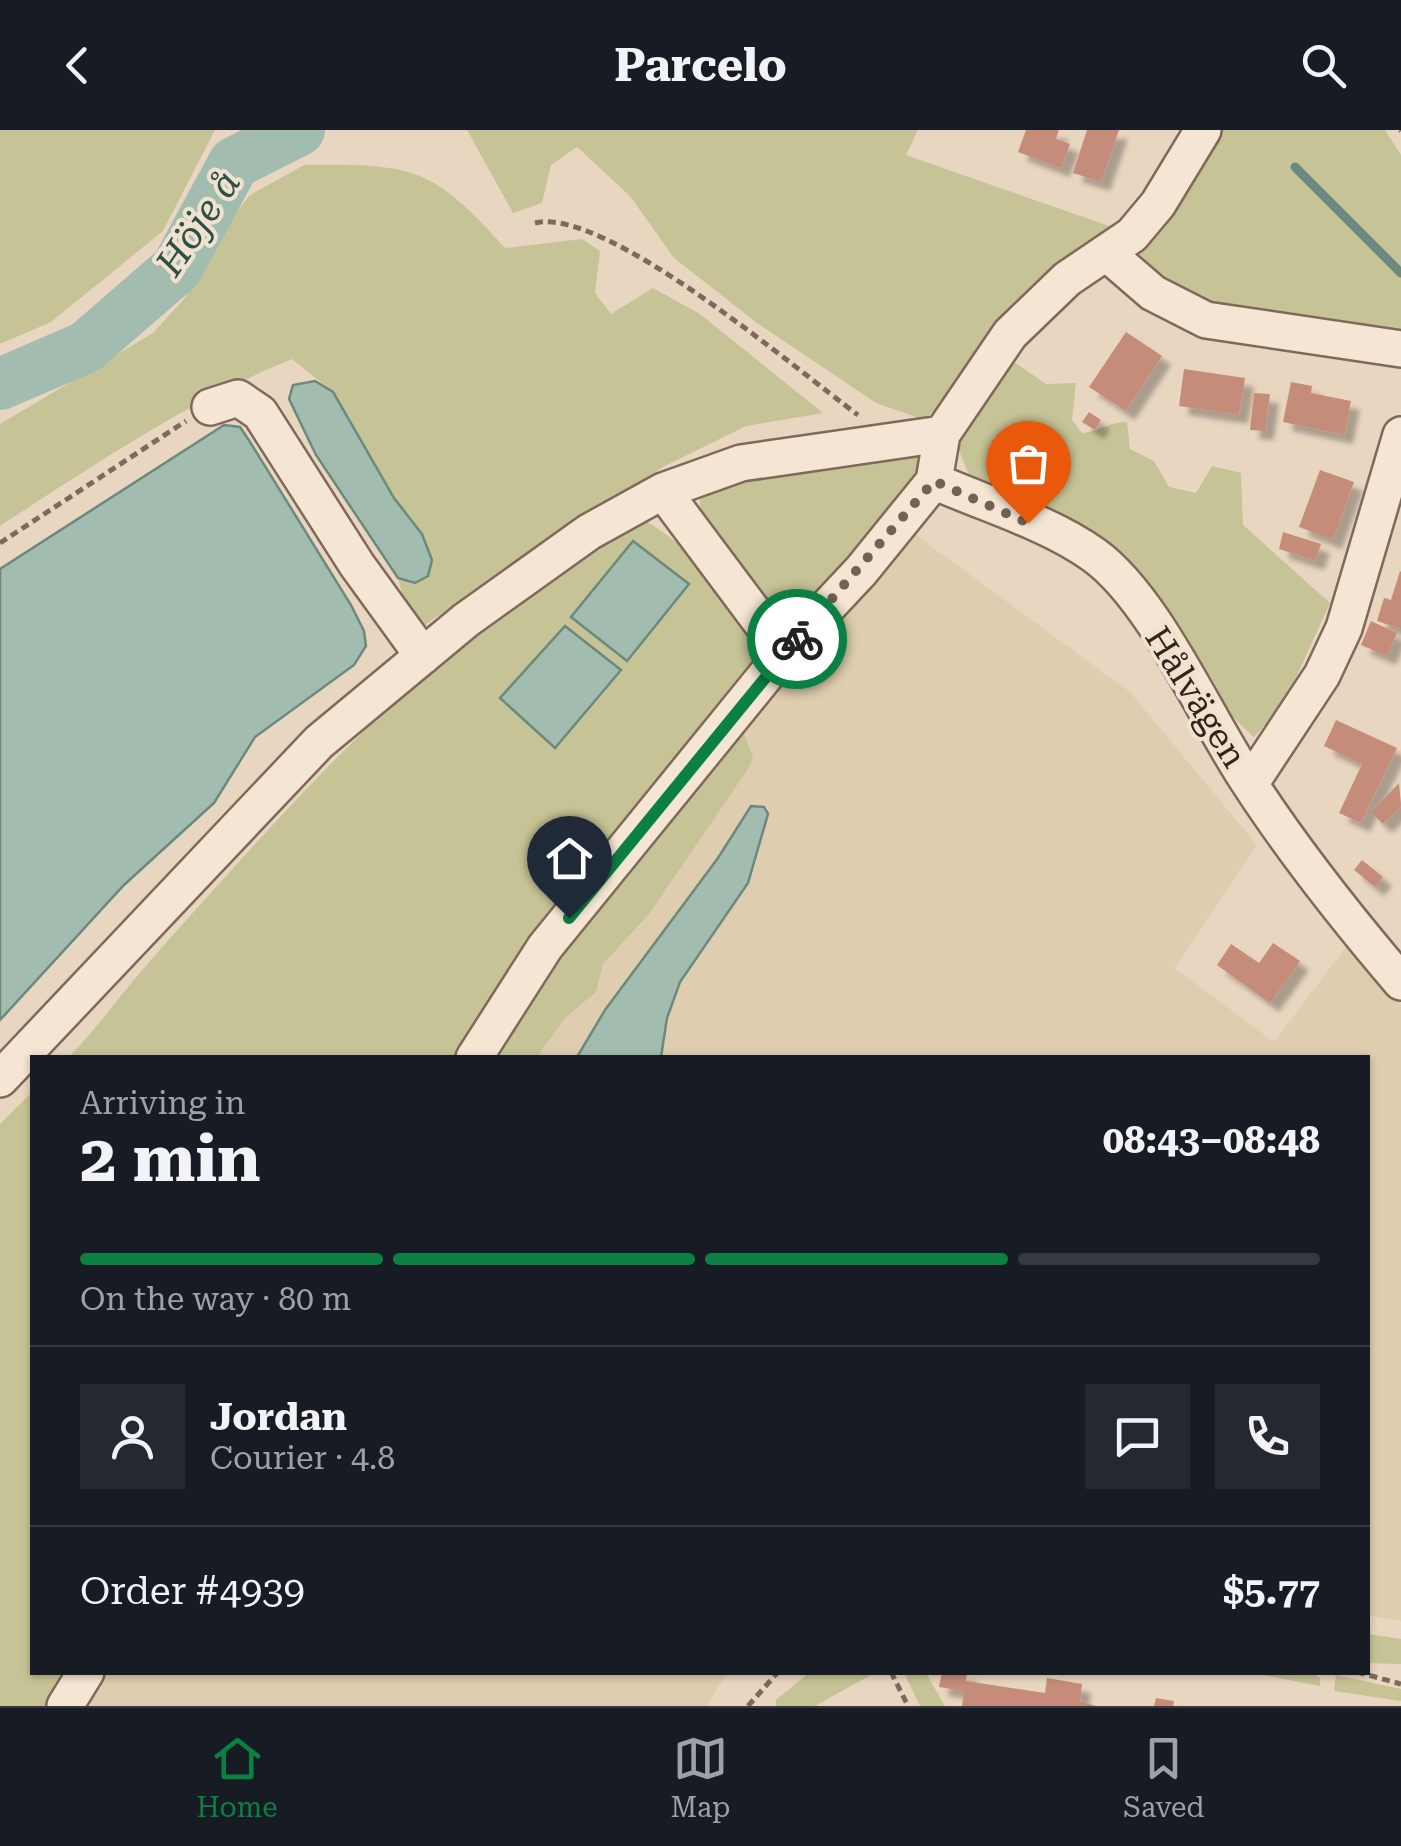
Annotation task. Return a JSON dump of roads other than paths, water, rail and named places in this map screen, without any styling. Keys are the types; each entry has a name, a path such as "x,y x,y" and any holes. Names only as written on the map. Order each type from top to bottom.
{"street":[{"path":"476,1055 545,947 784,653 860,571 934,481 942,434 1010,334 1067,278 1109,254 1158,204 1203,130"},
{"path":"1109,254 1152,293 1206,320 1401,349"},
{"path":"210,407 238,398 260,413 356,565 423,656"},
{"path":"0,1079 319,742 423,656 589,532 662,491 741,463 942,434"},
{"path":"1250,784 1322,674 1344,628 1401,435"},
{"name":"Hålvägen","path":"934,481 1060,536 1094,554 1118,577 1150,621 1250,784 1401,982"},
{"path":"662,491 784,653"},
{"path":"65,1706 84,1675"}],"waterway":[{"name":"Höje å","path":"0,384 86,347 177,268 234,163 299,130"},
{"path":"1295,167 1401,273"}]}
